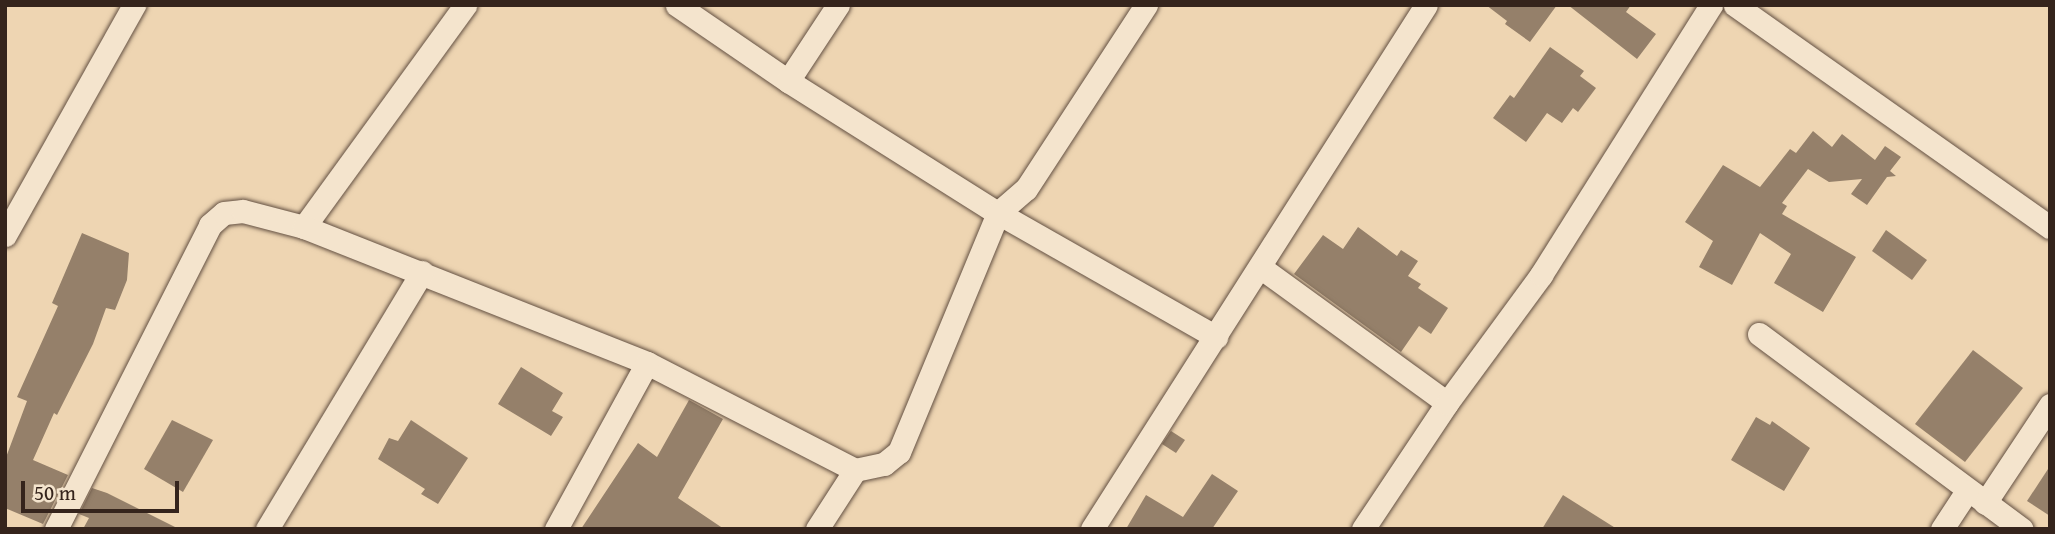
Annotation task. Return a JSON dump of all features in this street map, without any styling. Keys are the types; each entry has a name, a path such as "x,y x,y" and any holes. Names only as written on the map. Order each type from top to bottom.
{"street":[{"path":"5,235 134,5"},
{"path":"677,5 788,81 998,213 1216,337"},
{"path":"788,81 838,5"},
{"path":"56,529 210,225 224,213 243,211 304,228 422,272 647,363 855,470 884,464 898,452 998,213 1026,189 1070,126 1146,5"},
{"path":"1092,529 1426,5"},
{"path":"1363,529 1447,403 1541,275 1711,5"},
{"path":"1735,5 2050,227"},
{"path":"304,228 456,8"},
{"path":"1260,267 1447,403"},
{"path":"267,529 422,272"},
{"path":"1759,334 2022,529"},
{"path":"556,529 647,363"},
{"path":"1942,529 1976,497 2050,405"},
{"path":"817,529 855,470"}],"building":[{"path":"1486,5 1557,5 1530,42 1505,24 1507,21"},
{"path":"1568,5 1631,5 1626,12 1656,34 1637,59"},
{"path":"1550,47 1584,71 1580,76 1596,88 1578,112 1573,108 1562,123 1547,113 1526,142 1493,118 1510,95 1514,98"},
{"path":"1813,131 1832,147 1842,134 1875,160 1885,146 1901,157 1890,171 1896,176 1887,177 1867,205 1851,194 1862,179 1829,182 1808,169 1782,203 1787,206 1782,214 1856,257 1823,312 1774,283 1791,254 1760,233 1732,285 1699,267 1713,241 1685,222 1723,165 1760,187 1790,149 1796,153"},
{"path":"1358,227 1397,256 1401,250 1418,261 1408,276 1421,284 1418,288 1448,308 1431,334 1419,326 1401,352 1294,274 1323,235 1343,249"},
{"path":"1886,230 1927,260 1912,280 1872,251"},
{"path":"82,233 129,253 127,280 115,310 106,308 93,344 57,415 54,413 33,460 68,475 43,524 5,508 5,460 27,401 17,397 58,306 52,303"},
{"path":"1973,350 2023,388 1965,462 1915,424"},
{"path":"521,367 563,393 552,411 563,417 551,436 498,404"},
{"path":"689,400 723,419 678,498 724,529 581,529 638,443 657,457"},
{"path":"1756,417 1770,425 1772,421 1810,448 1784,491 1731,460"},
{"path":"172,420 213,440 183,492 144,469"},
{"path":"411,420 468,458 438,504 421,494 425,489 378,459 389,438 398,441"},
{"path":"1171,431 1185,440 1176,453 1162,444"},
{"path":"2050,466 2050,516 2027,501"},
{"path":"1212,474 1238,491 1212,529 1126,529 1146,495 1183,517"},
{"path":"92,488 179,529 83,529 89,518 79,514"},
{"path":"1563,495 1617,529 1542,529"}]}
